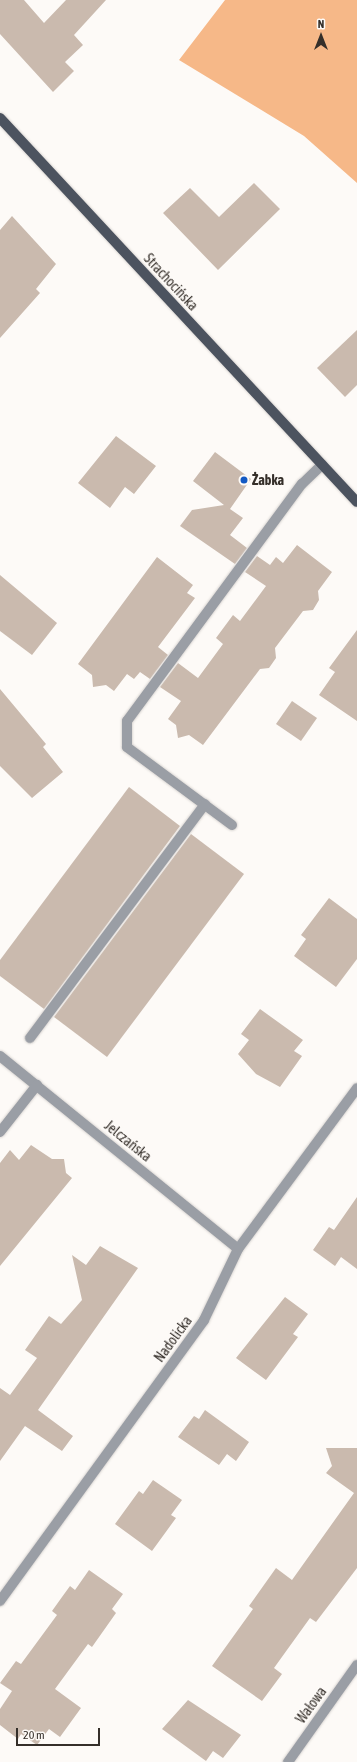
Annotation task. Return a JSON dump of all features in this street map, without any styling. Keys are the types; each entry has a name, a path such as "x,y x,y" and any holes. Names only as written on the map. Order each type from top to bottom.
{"main road":[{"name":"Strachocińska","path":"0,118 357,502"}],"street":[{"path":"232,825 127,747 127,721 302,484 322,465"},
{"path":"30,1038 205,804"},
{"name":"Jelczańska","path":"0,1056 238,1249"},
{"path":"0,1132 37,1085"},
{"name":"Nadolicka","path":"0,1601 204,1320 238,1249 357,1088"},
{"name":"Wałowa","path":"288,1762 357,1665"}],"shaded area":[{"path":"225,0 357,0 357,183 304,136 179,60"}],"building":[{"path":"0,0 24,0 44,23 66,0 106,0 74,35 83,45 65,62 74,71 53,92 0,34"},
{"path":"254,183 280,209 218,270 163,213 190,188 219,217"},
{"path":"12,216 56,264 36,289 40,293 0,338 0,230"},
{"path":"357,330 357,385 345,397 317,368"},
{"path":"116,436 156,466 134,494 125,487 110,508 78,483"},
{"path":"215,452 251,479 230,509 243,518 230,535 247,548 235,564 180,526 192,510 224,505 193,481"},
{"path":"297,545 332,572 318,591 319,600 313,610 303,611 275,648 276,658 269,668 260,669 203,745 189,735 178,738 176,725 168,719 181,701 160,687 178,663 198,678 223,644 216,638 233,615 240,621 266,586 245,572 257,556 270,565 276,557 283,563"},
{"path":"157,557 193,585 187,593 195,598 158,647 168,655 150,679 140,672 134,679 127,674 114,691 106,685 93,687 92,675 78,664"},
{"path":"0,575 57,623 32,655 0,631"},
{"path":"357,630 357,721 319,695 335,672 329,668"},
{"path":"0,689 46,744 43,747 63,772 32,798 0,766"},
{"path":"292,701 317,718 301,741 276,724"},
{"path":"129,787 180,826 44,1009 0,976 0,960"},
{"path":"191,834 244,874 107,1057 54,1017"},
{"path":"329,898 357,919 357,959 336,987 294,956 306,939 301,935"},
{"path":"260,1009 303,1040 294,1051 302,1056 280,1087 256,1074 238,1054 249,1040 241,1034"},
{"path":"31,1145 52,1159 64,1159 66,1173 72,1178 0,1266 0,1163 10,1150 19,1160"},
{"path":"357,1197 357,1269 341,1257 335,1266 313,1250 329,1227 334,1230"},
{"path":"100,1246 138,1268 38,1410 73,1436 62,1451 25,1426 0,1461 0,1388 10,1395 37,1358 25,1350 49,1316 61,1324 82,1300 72,1255 86,1265"},
{"path":"285,1297 308,1314 293,1334 298,1337 266,1380 236,1358"},
{"path":"205,1410 249,1442 236,1461 227,1454 219,1465 178,1437 194,1416 199,1419"},
{"path":"326,1448 357,1448 357,1568 316,1622 310,1618 274,1668 282,1674 262,1701 212,1666 253,1609 249,1606 276,1568 292,1580 354,1493 326,1473 332,1466"},
{"path":"153,1480 182,1500 171,1515 176,1518 152,1551 115,1524 139,1491 143,1494"},
{"path":"89,1570 123,1594 112,1609 116,1613 92,1647 88,1644 55,1689 81,1708 60,1737 49,1729 37,1745 21,1734 18,1739 0,1725 0,1709 12,1691 0,1683 16,1661 21,1664 57,1615 52,1611 70,1586 75,1590"},
{"path":"188,1700 241,1735 223,1758 213,1751 206,1761 162,1729"}],"place":[{"name":"Żabka","path":"244,480"}]}
